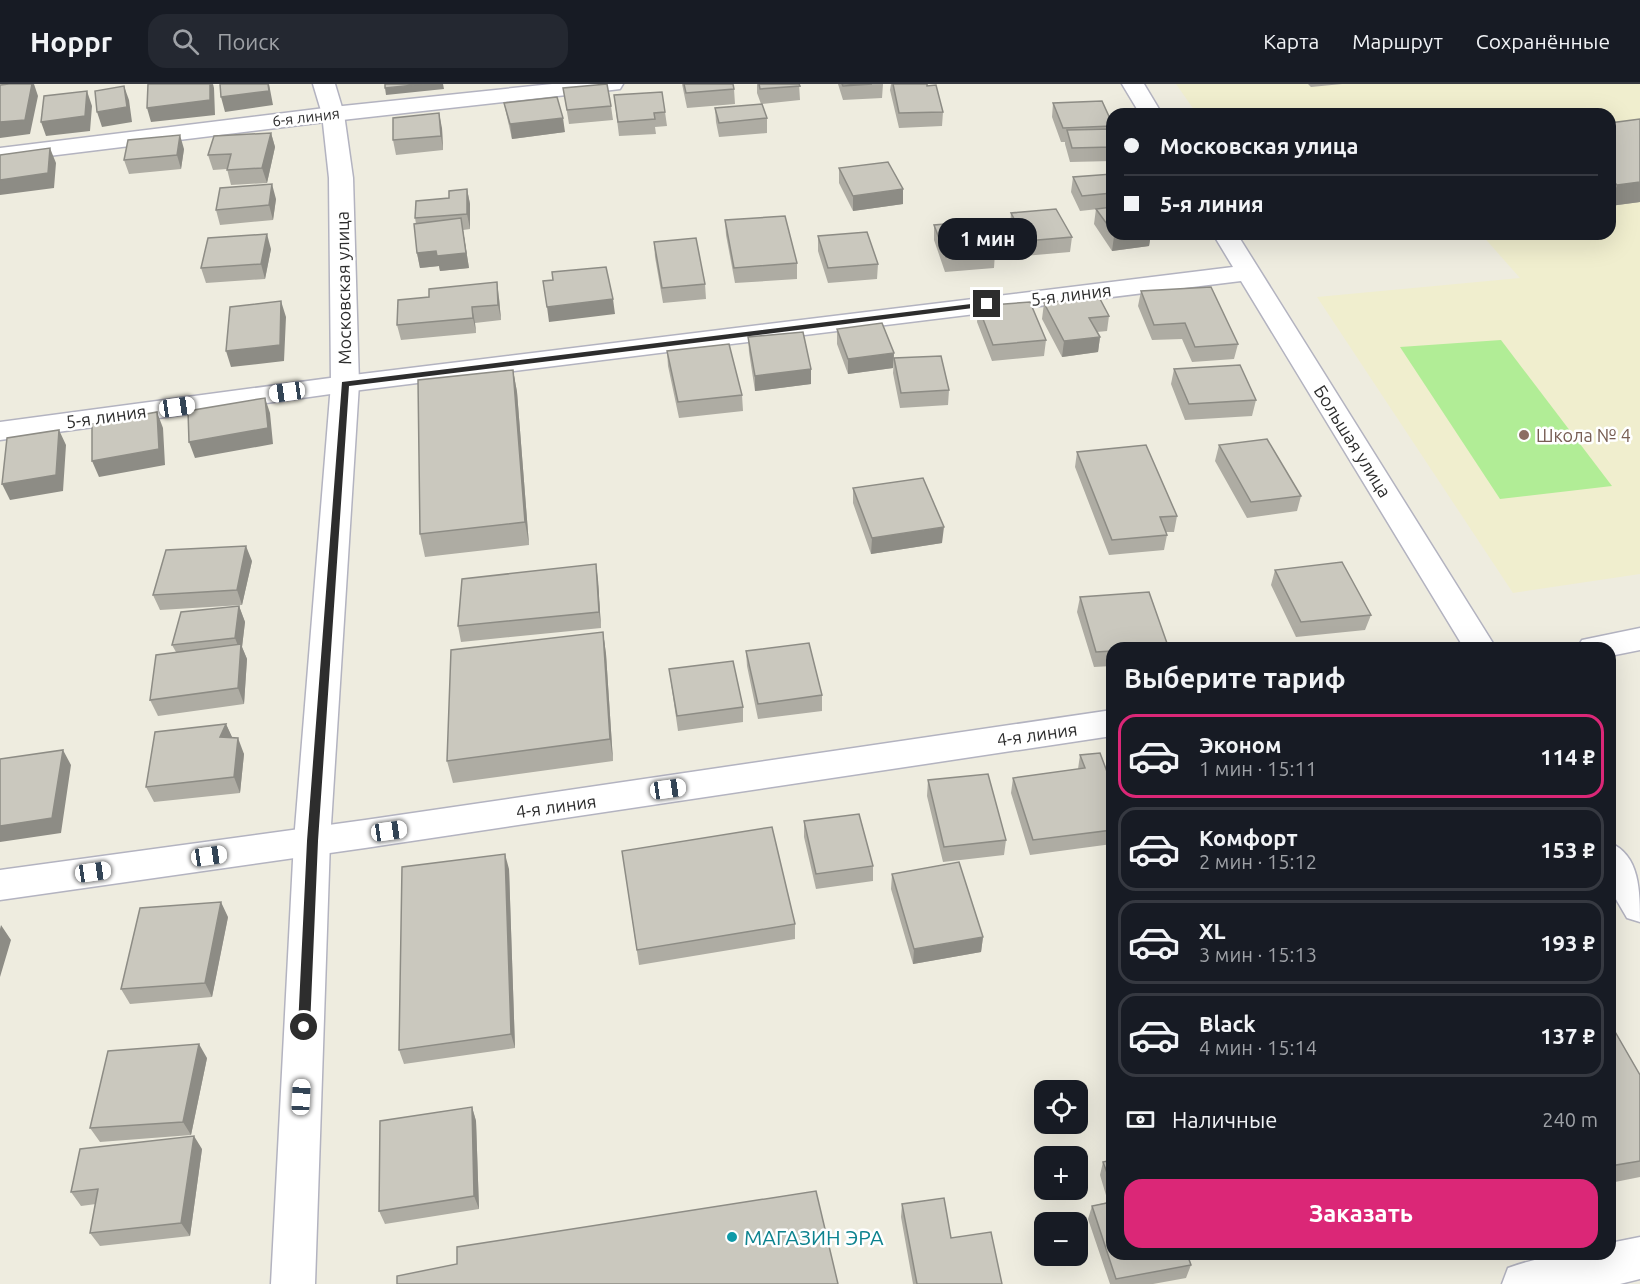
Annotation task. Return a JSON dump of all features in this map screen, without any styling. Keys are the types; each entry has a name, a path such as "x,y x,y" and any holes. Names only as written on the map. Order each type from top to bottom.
{"street":[{"name":"6-я линия","path":"0,155 329,99 612,84"},
{"path":"1133,84 1148,108"},
{"name":"Московская улица","path":"292,1284 312,841 345,384 341,178 329,99"},
{"name":"Большая улица","path":"1230,240 1476,642"},
{"name":"5-я линия","path":"0,431 345,384 1249,272"},
{"path":"1616,644 1640,639"},
{"name":"4-я линия","path":"0,885 1106,724"},
{"path":"1616,868 1640,907"},
{"path":"1524,1284 1640,1258"}],"shaded area":[{"name":"Школа № 4","path":"1176,84 1640,84 1640,574 1513,593 1317,297 1520,278 1486,240 1616,240 1616,108 1193,108"}],"green space":[{"path":"1501,340 1612,486 1500,499 1400,347"}],"building":[{"path":"32,84 25,120 0,122 0,85"},
{"path":"148,84 210,84 210,100 147,108"},
{"path":"220,84 268,84 269,91 221,97"},
{"path":"385,84 424,84 385,88"},
{"path":"607,84 611,106 567,110 563,88"},
{"path":"684,84 733,84 734,89 686,93"},
{"path":"759,84 799,84 800,86 760,89"},
{"path":"842,84 872,84 843,86"},
{"path":"893,84 936,85 943,112 899,113"},
{"path":"124,86 127,107 97,112 95,91"},
{"path":"87,91 85,116 41,122 44,96"},
{"path":"662,92 665,112 654,113 655,119 618,122 614,95"},
{"path":"557,97 563,118 510,124 504,103"},
{"path":"1102,101 1106,110 1106,126 1063,128 1053,103"},
{"path":"762,104 767,118 719,123 715,108"},
{"path":"439,113 441,136 393,140 393,118"},
{"path":"1640,119 1640,182 1616,184 1616,122"},
{"path":"1106,129 1106,147 1072,148 1067,130"},
{"path":"271,133 262,168 227,170 231,154 208,155 214,136"},
{"path":"180,135 177,155 124,160 128,140"},
{"path":"50,148 48,173 0,180 0,155"},
{"path":"888,162 903,189 853,196 839,168"},
{"path":"1106,174 1106,194 1082,196 1073,177"},
{"path":"272,184 269,205 216,210 220,188"},
{"path":"467,189 467,214 415,218 416,201 449,198 449,191"},
{"path":"1106,208 1106,223 1096,209"},
{"path":"1056,209 1072,237 1026,241 1011,213"},
{"path":"785,216 797,263 734,268 725,220"},
{"path":"461,218 466,253 437,256 436,251 417,253 414,224"},
{"path":"982,221 995,253 946,257 934,225"},
{"path":"867,232 878,264 828,268 818,236"},
{"path":"267,234 261,264 201,268 208,238"},
{"path":"696,238 705,284 662,288 654,242"},
{"path":"606,267 613,299 547,307 543,281 553,280 552,272"},
{"path":"497,282 498,305 472,307 473,318 397,325 398,300 429,297 429,289"},
{"path":"1211,287 1238,344 1195,347 1185,323 1154,325 1141,291"},
{"path":"1099,297 1109,316 1089,318 1100,337 1064,341 1044,303"},
{"path":"281,301 280,345 226,351 230,307"},
{"path":"1030,302 1046,340 993,345 978,306"},
{"path":"882,323 894,353 848,359 837,329"},
{"path":"803,332 811,369 755,376 748,337"},
{"path":"729,344 742,395 678,402 667,351"},
{"path":"941,356 949,390 901,393 894,358"},
{"path":"1240,365 1256,400 1189,404 1174,369"},
{"path":"513,370 525,522 420,534 418,380"},
{"path":"265,398 268,428 189,442 188,411"},
{"path":"157,412 159,449 92,461 92,424"},
{"path":"59,430 56,475 2,484 7,438"},
{"path":"1267,439 1301,496 1251,502 1219,445"},
{"path":"1146,445 1177,516 1160,517 1167,535 1112,540 1077,452"},
{"path":"923,478 944,527 872,538 853,488"},
{"path":"246,546 237,590 153,595 166,550"},
{"path":"1342,562 1371,615 1301,622 1275,570"},
{"path":"596,564 599,612 458,626 462,579"},
{"path":"1149,592 1167,642 1106,642 1106,651 1096,652 1080,597"},
{"path":"239,606 235,638 172,645 181,612"},
{"path":"603,632 610,739 447,761 451,650"},
{"path":"809,643 822,695 758,704 746,651"},
{"path":"241,644 238,688 150,700 156,655"},
{"path":"733,661 743,707 677,716 669,669"},
{"path":"226,724 220,737 238,738 234,777 146,787 155,732"},
{"path":"63,750 52,818 0,826 0,759"},
{"path":"1100,753 1106,769 1106,831 1033,840 1013,778 1085,768 1080,755"},
{"path":"988,774 1006,840 944,847 928,780"},
{"path":"859,814 873,866 816,874 804,821"},
{"path":"772,827 795,924 637,950 622,851"},
{"path":"505,854 511,1034 399,1050 402,867"},
{"path":"959,862 983,937 914,949 892,874"},
{"path":"221,902 205,983 121,989 140,908"},
{"path":"1616,1033 1640,1075 1640,1161 1616,1165"},
{"path":"199,1044 183,1122 90,1128 108,1051"},
{"path":"472,1107 474,1196 379,1211 380,1121"},
{"path":"194,1136 181,1223 90,1233 98,1189 71,1192 80,1149"},
{"name":"МАГАЗИН ЭРА","path":"816,1191 838,1284 397,1284 397,1276 457,1264 457,1247"},
{"path":"944,1198 951,1238 991,1232 1002,1284 917,1284 902,1204"},
{"path":"1106,1203 1106,1249 1092,1206"},
{"path":"1110,1260 1189,1260 1191,1265 1116,1279"}],"place":[{"name":"Школа № 4","path":"1524,435"},
{"name":"МАГАЗИН ЭРА","path":"732,1237"}],"route":[{"path":"304,1027 312,841 345,384 987,304"}]}
